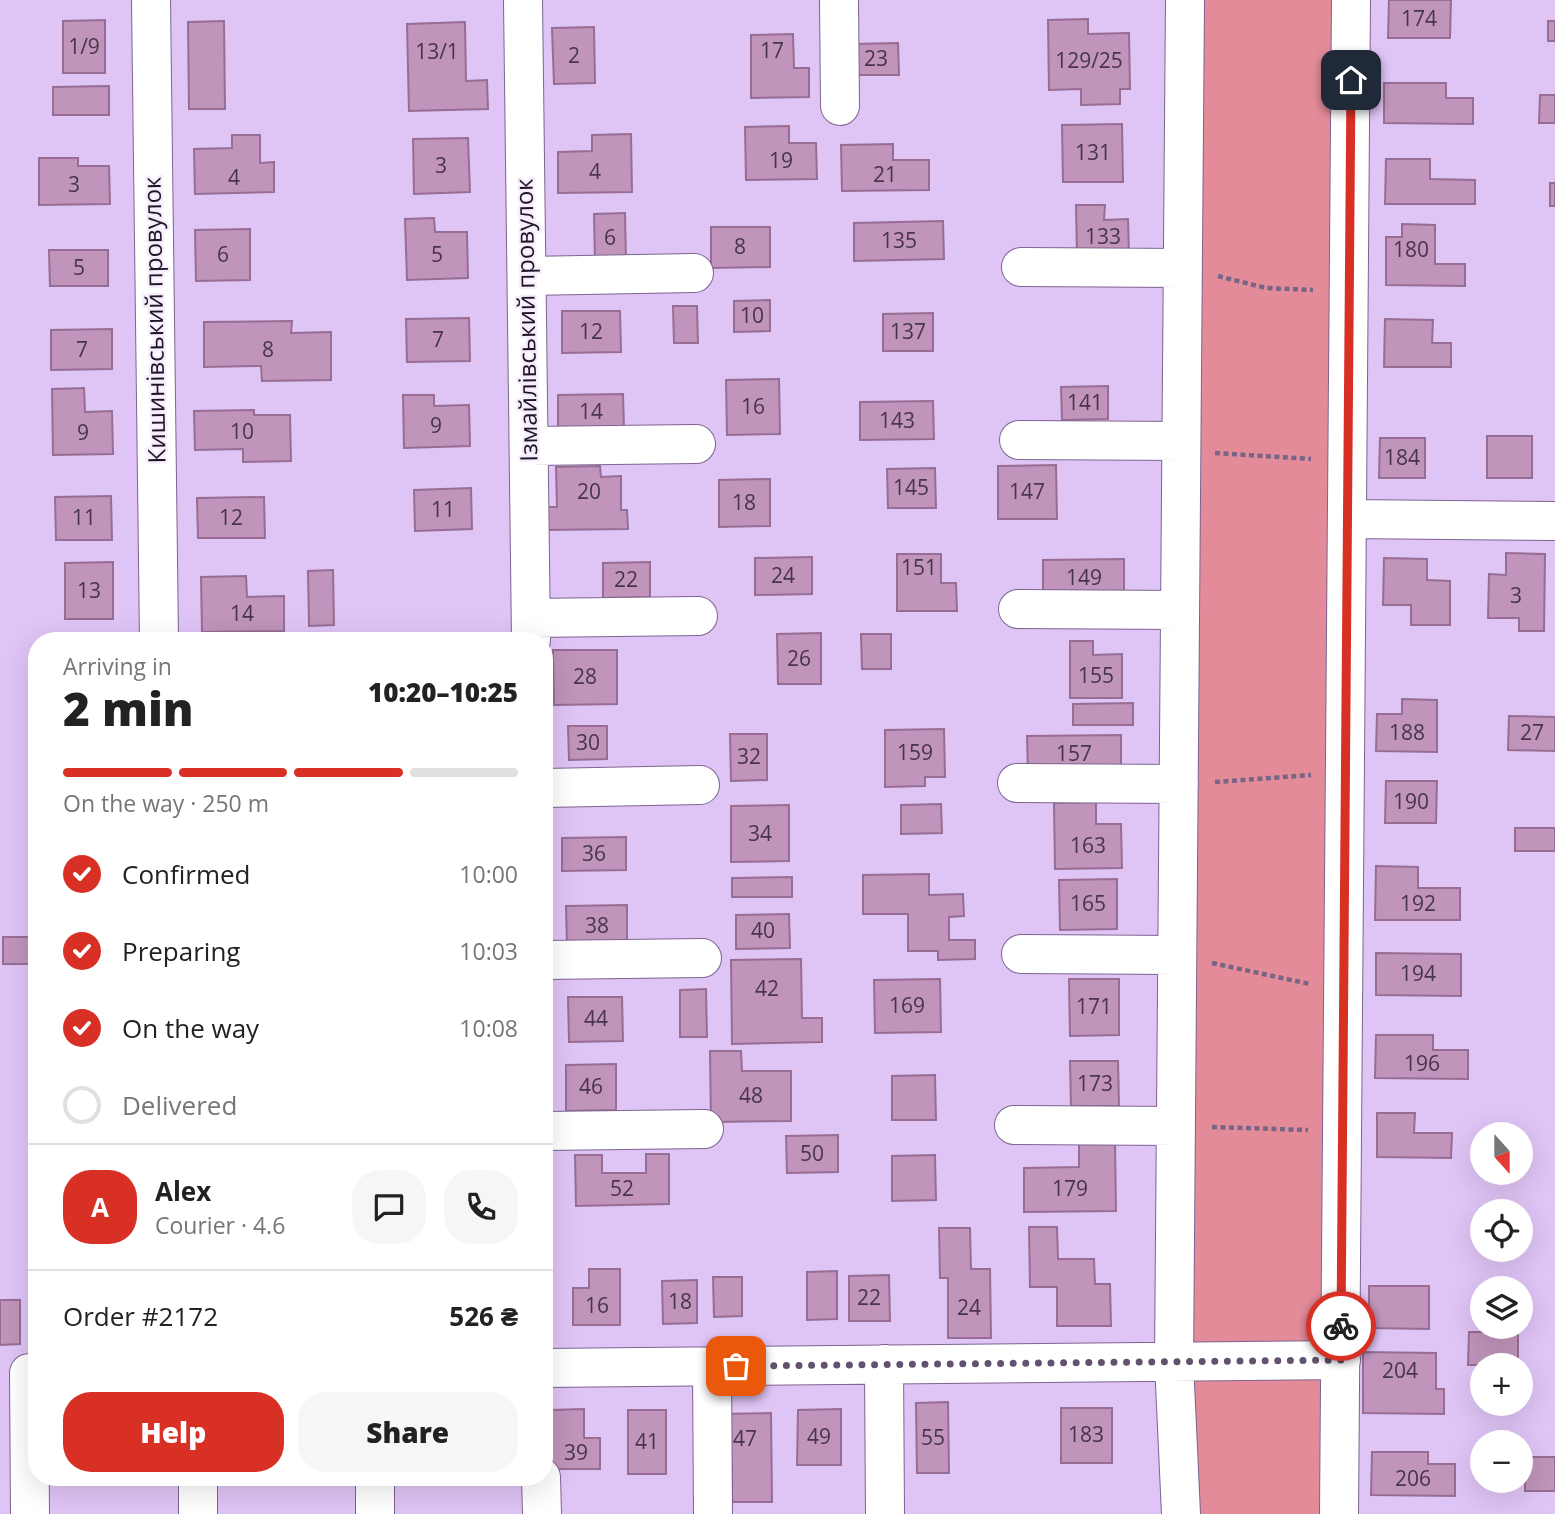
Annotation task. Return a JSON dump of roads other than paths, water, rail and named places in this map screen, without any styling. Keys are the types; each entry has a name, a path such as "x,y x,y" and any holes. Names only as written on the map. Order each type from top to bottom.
{"street":[{"name":"Кишинівський провулок","path":"151,0 159,632"},
{"name":"Ізмайлівський провулок","path":"523,0 531,629"},
{"path":"839,0 841,107"},
{"path":"1181,1514 1174,1362 1185,0"},
{"path":"1339,1514 1351,0"},
{"path":"1021,267 1183,268"},
{"path":"527,276 694,273"},
{"path":"1019,440 1181,441"},
{"path":"529,446 696,444"},
{"path":"1347,519 1555,521"},
{"path":"1018,609 1180,610"},
{"path":"531,629 698,616"},
{"path":"1017,783 1179,784"},
{"path":"553,788 700,785"},
{"path":"1021,954 1177,955"},
{"path":"553,960 702,957"},
{"path":"1014,1125 1176,1126"},
{"path":"553,1131 704,1129"},
{"path":"553,1368 1341,1360"},
{"path":"884,1364 885,1514"},
{"path":"712,1366 713,1514"},
{"path":"22,1373 28,1479"},
{"path":"28,1486 30,1514"},
{"path":"198,1486 198,1514"},
{"path":"375,1486 376,1514"},
{"path":"541,1486 542,1514"}]}
